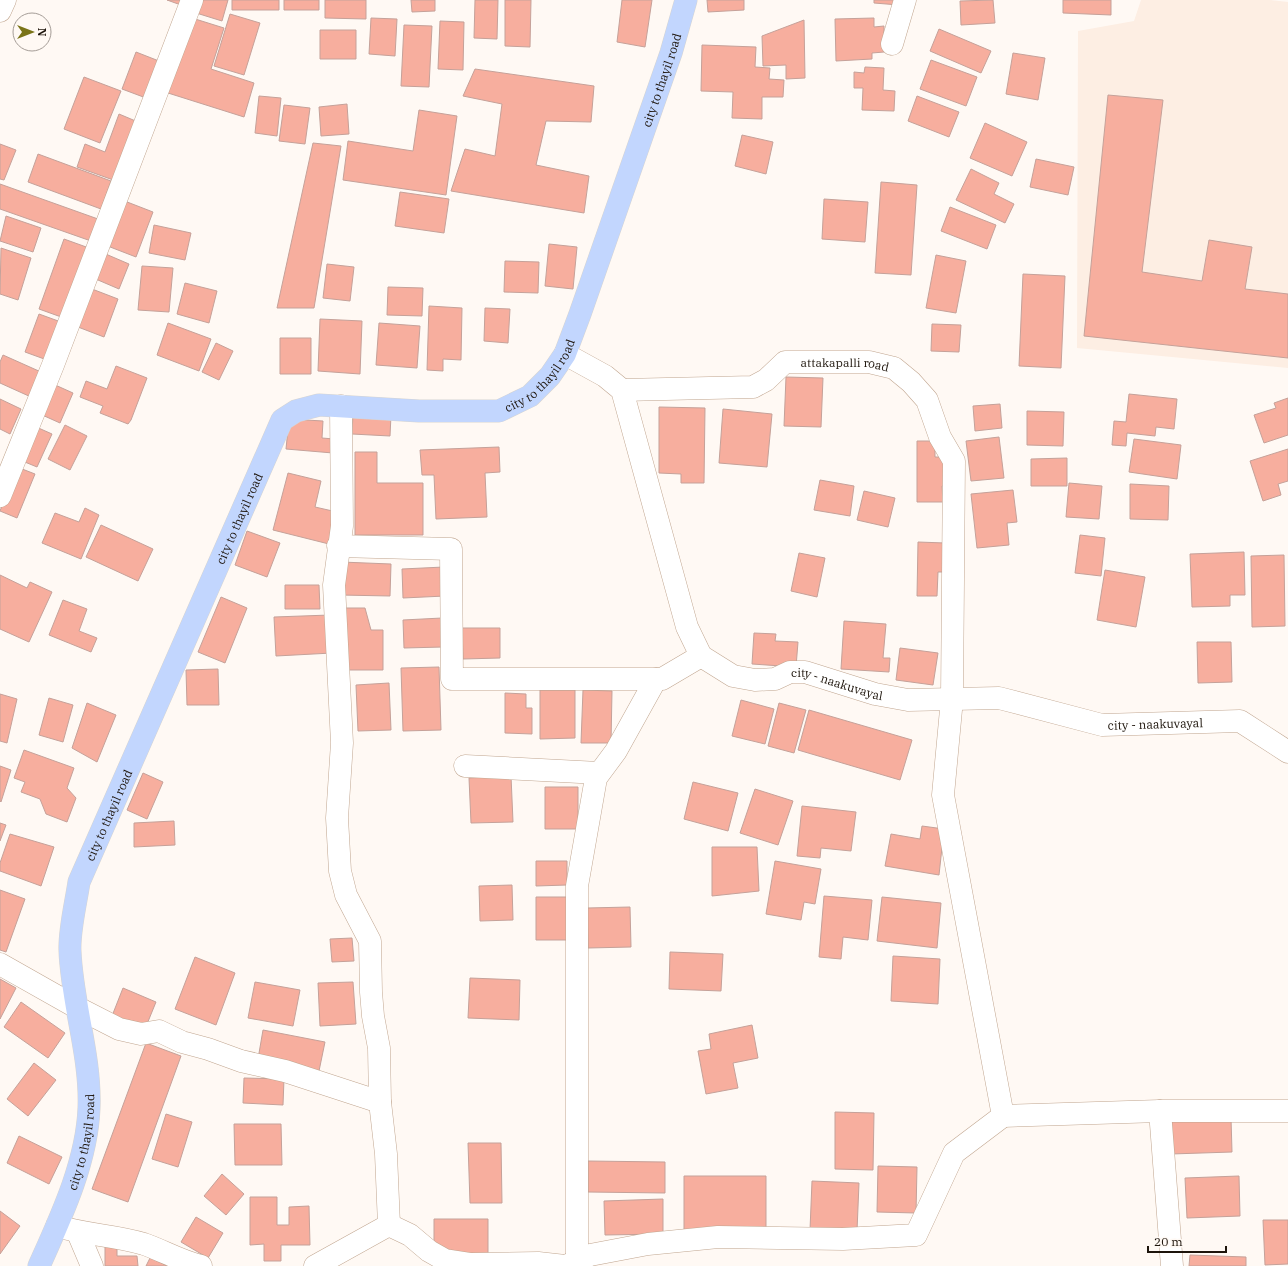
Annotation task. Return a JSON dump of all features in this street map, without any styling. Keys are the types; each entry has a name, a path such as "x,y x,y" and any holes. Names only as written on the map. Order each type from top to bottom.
{"main road":[{"name":"city to thayil road","path":"39,1266 57,1226 80,1165 89,1108 87,1062 76,1007 70,950 79,882 282,420 296,411 319,405 419,411 498,411 530,396 550,376 565,354 672,53 686,0"}],"street":[{"path":"0,11 5,0"},
{"path":"0,496 56,358 192,0"},
{"path":"892,44 904,0"},
{"path":"338,546 451,548 452,679 662,679 701,656 687,627 622,390 604,376 565,354"},
{"name":"attakapalli road","path":"622,390 753,388 766,380 785,362 868,362 894,368 911,382 927,400 940,437 954,461 952,699 943,796 1003,1116"},
{"path":"341,406 342,526 338,546 334,585 342,743 337,818 340,871 346,895 370,941 373,1016 379,1048 380,1102 386,1154 389,1225"},
{"name":"city - naakuvayal","path":"701,656 733,676 755,680 775,679 790,672 805,672 874,694 902,699 999,698 1102,725 1240,721 1288,752"},
{"path":"570,1264 577,886 596,778 616,751 656,679"},
{"path":"466,766 599,773"},
{"path":"0,964 76,1007 120,1029 141,1034 158,1031 182,1042 208,1049 240,1061 285,1071 380,1102"},
{"path":"389,1225 410,1235 429,1251 445,1260 471,1264 570,1264 590,1255 648,1244 718,1237 843,1239 916,1235 954,1153 1003,1116 1160,1111 1288,1111"},
{"path":"1160,1111 1172,1266"},
{"path":"315,1266 389,1225"},
{"path":"57,1226 78,1233 98,1234 144,1244 183,1262 201,1266"},
{"path":"78,1233 92,1266"}],"shaded area":[{"path":"1141,0 1270,0 1288,2 1288,368 1077,348 1078,31 1134,21"}],"building":[{"path":"167,0 183,0 181,5"},
{"path":"197,0 228,0 222,21 193,12"},
{"path":"232,0 279,0 279,10 232,10"},
{"path":"284,0 319,0 319,10 284,10"},
{"path":"325,0 366,0 366,19 325,18"},
{"path":"411,0 435,0 435,11 412,12"},
{"path":"475,0 498,0 497,39 474,38"},
{"path":"505,0 531,0 530,47 505,46"},
{"path":"622,0 652,0 645,47 617,42"},
{"path":"707,0 744,0 744,10 708,12"},
{"path":"874,0 899,0 899,5 874,3"},
{"path":"993,0 995,23 961,25 960,1"},
{"path":"1063,0 1111,0 1111,15 1063,13"},
{"path":"230,14 260,23 244,75 214,66"},
{"path":"192,18 224,28 211,69 254,83 244,117 168,93"},
{"path":"371,18 397,19 395,56 369,54"},
{"path":"874,18 874,27 884,26 884,52 872,53 872,59 836,61 835,19"},
{"path":"804,20 805,78 786,79 786,65 763,66 762,36"},
{"path":"440,21 464,22 463,70 438,69"},
{"path":"404,25 432,26 429,87 401,86"},
{"path":"939,29 991,51 981,73 930,51"},
{"path":"320,30 356,30 356,59 320,59"},
{"path":"702,45 756,47 755,67 770,68 769,79 784,80 783,97 762,97 762,119 732,118 733,92 701,91"},
{"path":"136,52 159,61 146,98 122,89"},
{"path":"1013,53 1045,58 1038,100 1006,94"},
{"path":"931,60 977,77 966,106 920,89"},
{"path":"865,67 884,68 883,90 895,91 894,111 862,110 863,88 854,88 854,72 864,73"},
{"path":"475,69 594,86 591,122 546,121 536,165 589,176 584,213 451,191 465,149 495,156 502,104 463,96"},
{"path":"84,77 121,91 100,143 64,129"},
{"path":"1108,95 1163,100 1142,272 1202,281 1209,240 1252,247 1245,289 1288,294 1288,358 1084,336"},
{"path":"259,96 281,98 277,136 255,133"},
{"path":"917,96 959,112 949,137 908,121"},
{"path":"347,104 349,134 321,136 319,107"},
{"path":"284,105 310,108 305,144 279,141"},
{"path":"419,110 457,116 446,195 343,180 348,141 413,151"},
{"path":"119,114 138,122 116,181 77,167 85,144 105,152"},
{"path":"985,123 1027,142 1012,176 970,158"},
{"path":"742,135 773,142 766,174 735,166"},
{"path":"313,143 341,146 314,308 277,308"},
{"path":"0,144 16,150 4,180 0,179"},
{"path":"38,154 111,181 101,209 28,182"},
{"path":"1036,159 1074,167 1068,195 1030,187"},
{"path":"971,169 999,183 994,194 1014,204 1005,223 956,200"},
{"path":"881,182 917,185 911,275 875,273"},
{"path":"0,184 98,219 91,241 0,209"},
{"path":"400,192 449,199 444,233 395,226"},
{"path":"824,199 868,202 865,242 822,239"},
{"path":"122,200 153,212 136,257 105,245"},
{"path":"950,207 996,225 987,249 941,231"},
{"path":"6,216 41,228 33,252 0,241"},
{"path":"154,225 191,233 185,260 149,253"},
{"path":"64,239 89,248 64,318 39,309"},
{"path":"549,244 577,247 573,289 545,286"},
{"path":"1,248 31,258 18,300 0,294"},
{"path":"101,252 129,264 119,289 91,277"},
{"path":"936,255 966,261 956,313 926,308"},
{"path":"505,261 539,262 538,293 504,292"},
{"path":"327,264 354,267 350,301 323,298"},
{"path":"142,266 173,268 169,312 138,310"},
{"path":"1023,274 1065,276 1061,368 1019,366"},
{"path":"185,283 217,291 209,323 177,314"},
{"path":"388,287 423,288 422,316 387,315"},
{"path":"92,289 118,299 104,337 78,327"},
{"path":"429,306 462,308 461,360 443,359 443,371 427,370"},
{"path":"485,308 510,309 508,343 484,341"},
{"path":"39,314 61,322 47,360 25,352"},
{"path":"320,319 362,321 360,374 318,371"},
{"path":"168,323 211,339 199,371 157,355"},
{"path":"379,323 420,326 417,368 376,365"},
{"path":"932,324 961,325 959,352 931,351"},
{"path":"280,338 311,338 311,374 280,374"},
{"path":"216,343 233,351 219,380 202,372"},
{"path":"3,355 41,372 31,397 0,383 0,362"},
{"path":"116,366 147,378 131,420 128,424 100,413 103,406 80,397 86,381 107,389"},
{"path":"786,377 823,378 821,427 784,426"},
{"path":"53,384 73,393 60,423 40,414"},
{"path":"1129,394 1177,399 1174,429 1156,427 1155,436 1127,433 1126,446 1112,445 1114,421 1126,422"},
{"path":"1288,398 1288,435 1264,443 1254,415 1276,408 1274,403"},
{"path":"0,399 21,409 10,434 0,429"},
{"path":"1000,404 1002,428 975,431 973,406"},
{"path":"659,407 705,408 704,483 681,483 681,474 659,473"},
{"path":"723,409 772,414 767,467 719,463"},
{"path":"1027,411 1064,412 1063,446 1027,445"},
{"path":"353,413 391,415 390,436 352,434"},
{"path":"289,419 323,421 322,438 334,439 333,453 286,449"},
{"path":"65,425 87,436 70,470 48,459"},
{"path":"34,426 52,434 37,467 20,460"},
{"path":"999,437 1004,478 971,481 966,441"},
{"path":"1134,439 1181,445 1177,479 1129,472"},
{"path":"917,441 935,441 935,457 949,457 950,486 942,486 943,502 917,502"},
{"path":"499,447 500,472 485,473 487,517 436,519 434,475 422,475 420,450"},
{"path":"1288,449 1288,481 1278,484 1281,495 1263,501 1250,461"},
{"path":"355,452 377,452 377,483 423,483 423,535 355,535"},
{"path":"1067,458 1067,486 1031,486 1031,459"},
{"path":"17,467 35,474 17,518 0,511"},
{"path":"288,473 321,481 315,507 337,512 329,544 273,530"},
{"path":"820,480 854,486 850,516 814,510"},
{"path":"1069,483 1102,486 1099,519 1066,517"},
{"path":"1130,484 1169,486 1168,520 1130,519"},
{"path":"1013,490 1017,522 1007,523 1009,545 977,548 971,494"},
{"path":"864,491 895,498 888,527 857,520"},
{"path":"85,508 99,515 81,559 42,543 55,513 79,522"},
{"path":"101,525 153,549 138,581 86,557"},
{"path":"247,531 280,543 267,577 235,565"},
{"path":"1080,535 1105,538 1101,576 1075,573"},
{"path":"918,542 945,543 944,572 938,572 937,596 917,596"},
{"path":"1244,552 1245,595 1230,595 1230,606 1192,607 1190,554"},
{"path":"799,553 825,558 817,597 791,591"},
{"path":"1284,555 1285,626 1252,627 1251,556"},
{"path":"341,562 391,564 390,596 340,595"},
{"path":"444,567 445,596 403,598 402,569"},
{"path":"1105,570 1145,577 1136,627 1097,620"},
{"path":"0,575 27,588 30,582 52,592 29,642 0,629"},
{"path":"285,585 319,585 320,609 285,609"},
{"path":"221,597 247,608 225,663 198,652"},
{"path":"63,600 87,609 79,631 97,638 91,652 49,635"},
{"path":"344,608 365,608 371,630 383,630 383,670 344,670"},
{"path":"330,615 332,653 276,656 274,617"},
{"path":"442,618 443,647 404,648 403,620"},
{"path":"844,621 886,624 883,658 890,658 889,672 841,669"},
{"path":"462,628 500,628 500,658 463,659"},
{"path":"754,633 776,634 775,641 798,642 796,667 752,664"},
{"path":"1197,642 1231,642 1232,682 1198,683"},
{"path":"900,648 938,653 933,685 896,680"},
{"path":"439,667 441,730 403,731 401,668"},
{"path":"218,669 219,705 187,705 186,670"},
{"path":"389,683 391,730 358,731 356,685"},
{"path":"540,690 575,690 575,738 540,739"},
{"path":"583,690 612,691 611,743 581,743"},
{"path":"505,693 526,694 526,708 532,708 532,734 505,733"},
{"path":"0,694 17,699 7,743 0,741"},
{"path":"49,698 73,705 63,742 39,735"},
{"path":"741,700 774,709 765,744 732,736"},
{"path":"87,703 116,715 97,762 72,748"},
{"path":"779,703 806,710 794,753 768,746"},
{"path":"809,710 912,740 900,780 798,750"},
{"path":"24,750 74,768 67,788 76,798 67,822 46,814 40,799 21,792 25,782 14,778"},
{"path":"0,766 11,770 1,802 0,801"},
{"path":"143,773 163,782 147,819 127,810"},
{"path":"511,776 513,822 471,823 469,778"},
{"path":"693,782 738,793 728,831 684,819"},
{"path":"545,787 578,787 578,829 545,829"},
{"path":"755,789 793,801 778,845 740,833"},
{"path":"802,806 856,812 851,851 821,848 820,858 797,856"},
{"path":"174,821 175,845 134,847 134,823"},
{"path":"0,823 6,825 0,841"},
{"path":"922,826 944,829 939,875 885,866 891,834 920,839"},
{"path":"10,834 54,847 41,886 0,871 0,863"},
{"path":"712,847 757,847 759,891 712,896"},
{"path":"536,861 567,861 567,885 536,886"},
{"path":"775,861 821,869 815,904 804,902 801,920 766,914"},
{"path":"512,885 513,920 480,921 479,886"},
{"path":"0,890 25,899 6,952 0,950"},
{"path":"824,896 872,900 868,940 843,937 841,959 819,957"},
{"path":"536,897 568,897 568,940 536,940"},
{"path":"882,897 941,903 937,948 877,941"},
{"path":"630,907 631,947 588,948 587,908"},
{"path":"352,938 354,961 332,962 330,939"},
{"path":"670,952 723,954 721,991 669,989"},
{"path":"893,956 940,959 938,1004 891,1001"},
{"path":"195,957 235,973 216,1025 175,1009"},
{"path":"470,978 520,980 519,1020 468,1018"},
{"path":"0,979 16,988 0,1019"},
{"path":"255,982 300,990 293,1026 248,1018"},
{"path":"353,982 356,1024 320,1026 318,983"},
{"path":"123,988 156,1002 145,1029 112,1016"},
{"path":"21,1002 65,1033 48,1058 4,1027"},
{"path":"752,1025 758,1058 733,1063 738,1088 706,1094 698,1051 711,1049 709,1034"},
{"path":"263,1030 325,1042 319,1071 258,1059"},
{"path":"146,1043 181,1056 128,1202 92,1189"},
{"path":"34,1063 56,1080 28,1116 7,1099"},
{"path":"244,1078 284,1079 283,1105 243,1103"},
{"path":"835,1112 874,1113 873,1170 835,1169"},
{"path":"166,1114 192,1122 178,1167 152,1159"},
{"path":"1231,1118 1232,1152 1171,1154 1170,1120"},
{"path":"234,1124 281,1124 282,1165 235,1165"},
{"path":"19,1136 62,1157 49,1184 7,1163"},
{"path":"468,1143 501,1143 502,1203 470,1203"},
{"path":"588,1161 665,1162 665,1193 588,1192"},
{"path":"878,1166 917,1167 916,1213 877,1212"},
{"path":"222,1174 244,1194 226,1215 204,1196"},
{"path":"684,1176 766,1176 766,1230 684,1230"},
{"path":"1239,1176 1240,1216 1187,1218 1185,1178"},
{"path":"812,1181 859,1183 857,1231 810,1230"},
{"path":"250,1197 277,1197 277,1225 289,1225 289,1207 309,1206 310,1245 281,1245 281,1261 264,1261 264,1244 250,1245"},
{"path":"663,1199 663,1234 605,1235 604,1201"},
{"path":"0,1211 20,1226 0,1254"},
{"path":"196,1217 223,1233 208,1258 181,1242"},
{"path":"434,1219 488,1219 488,1255 448,1254 434,1242"},
{"path":"1263,1220 1288,1220 1288,1264 1265,1265"},
{"path":"105,1246 117,1246 117,1256 137,1256 138,1266 105,1266"},
{"path":"1190,1255 1246,1257 1246,1266 1189,1266"},
{"path":"150,1258 168,1266 146,1266"}]}
